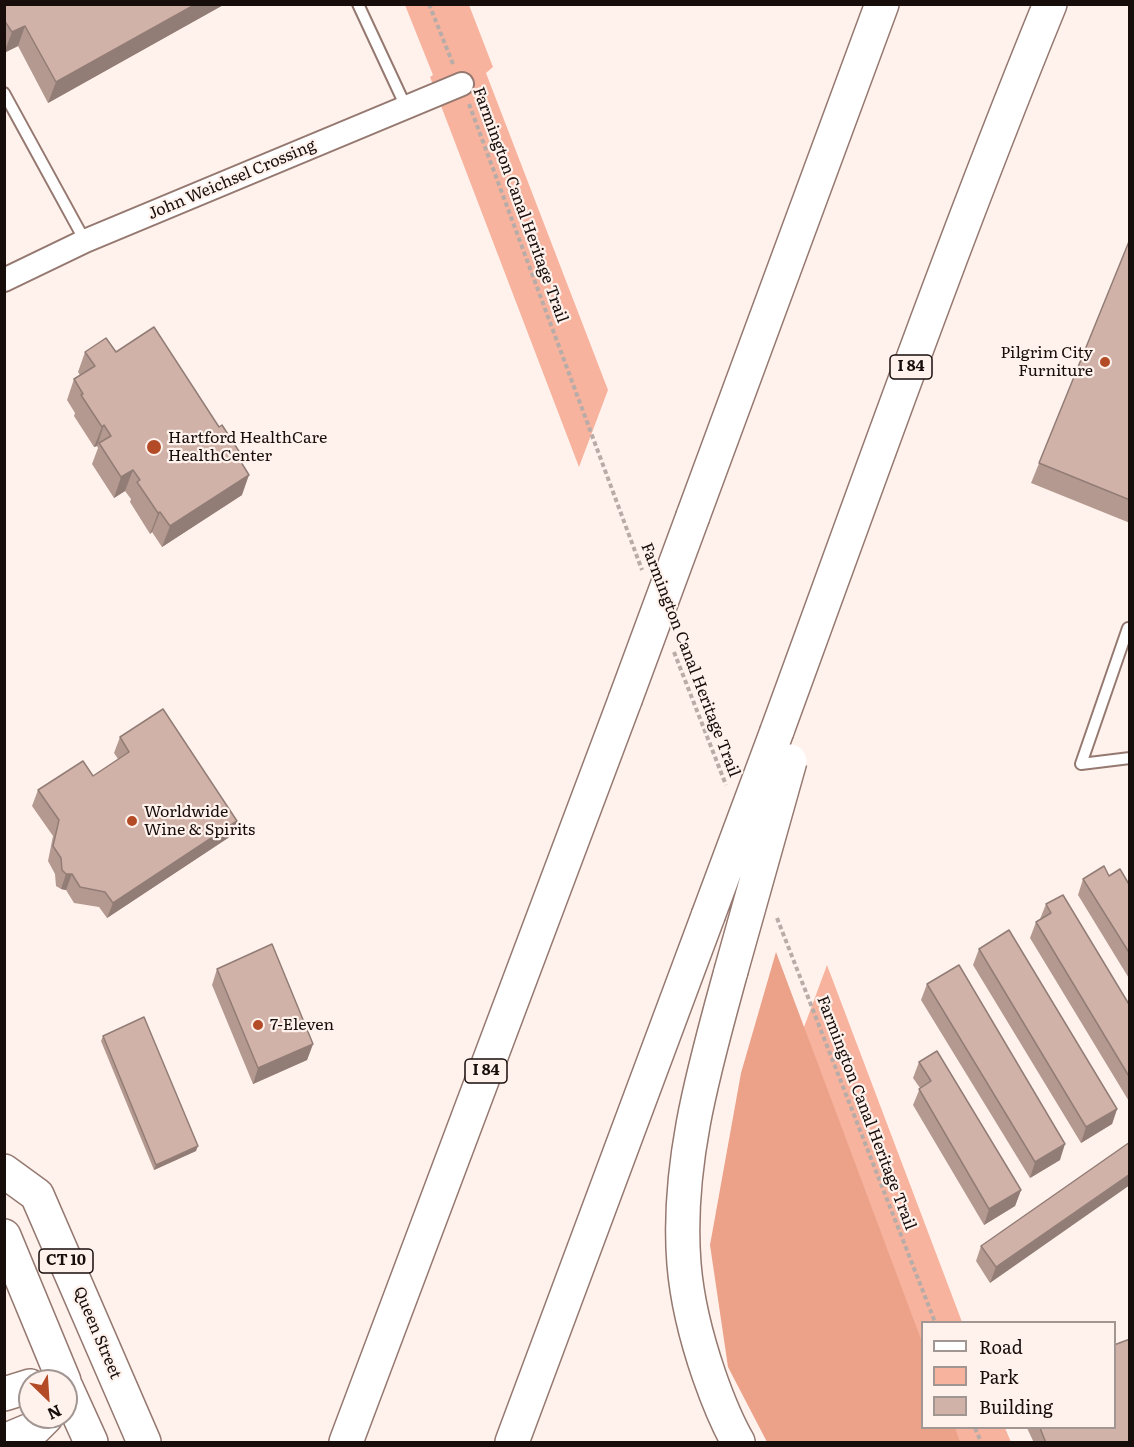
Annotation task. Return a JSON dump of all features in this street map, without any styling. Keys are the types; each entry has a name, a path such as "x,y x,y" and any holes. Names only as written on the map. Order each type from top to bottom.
{"highway":[{"name":"I 84","path":"346,1443 625,700 882,4"},
{"name":"I 84","path":"512,1443 1014,91 1050,4"},
{"path":"738,1443 729,1427 703,1356 692,1312 684,1264 684,1217 688,1162 697,1104 731,971 887,432"},
{"name":"Queen Street","path":"4,1171 37,1195 144,1443"},
{"name":"CT 10","path":"4,1236 58,1369"},
{"path":"78,1380 111,1365"},
{"path":"78,1413 91,1443"},
{"path":"4,1441 33,1429"}],"street":[{"name":"John Weichsel Crossing","path":"4,280 85,241 462,84"}],"lane":[{"path":"358,4 406,107"},
{"path":"4,93 85,241"},
{"path":"1128,628 1081,764 1130,758"}],"path":[{"name":"Farmington Canal Heritage Trail","path":"429,4 462,84 644,574"},
{"name":"Farmington Canal Heritage Trail","path":"674,651 730,796"},
{"name":"Farmington Canal Heritage Trail","path":"777,918 934,1321"},
{"path":"975,1429 981,1443"}],"green space":[{"path":"405,5 469,5 493,67 486,73 608,390 579,467 430,77 433,75"},
{"path":"827,965 962,1321 921,1321 921,1364 797,1046"},
{"path":"946,1429 1005,1429 1011,1442 952,1442"}],"shaded area":[{"path":"776,952 921,1339 921,1429 955,1429 960,1442 767,1442 728,1367 710,1245 741,1073"}],"building":[{"path":"4,4 196,4 56,82 25,26 12,32 4,20"},
{"name":"Pilgrim City Furniture","path":"1130,239 1130,500 1039,463"},
{"name":"Hartford HealthCare HealthCenter","path":"154,327 219,427 222,425 244,459 241,462 249,475 170,526 160,512 158,513 137,482 140,480 133,470 121,477 99,443 111,436 104,425 102,427 81,395 83,394 74,379 95,366 85,352 106,338 116,352"},
{"name":"Worldwide Wine & Spirits","path":"163,709 237,821 113,903 105,892 80,887 72,874 66,874 62,870 61,858 53,846 59,820 38,790 83,761 93,776 129,752 120,737"},
{"path":"1104,866 1109,876 1120,869 1130,886 1130,954 1083,879"},
{"path":"1063,895 1130,1006 1130,1078 1036,922 1051,913 1046,904"},
{"path":"1009,930 1117,1109 1086,1127 979,949"},
{"path":"272,944 313,1044 258,1068 217,969"},
{"path":"959,965 1065,1144 1035,1162 927,984"},
{"path":"144,1017 198,1146 156,1165 103,1036"},
{"path":"937,1051 1021,1190 989,1209 919,1089 931,1081 919,1062"},
{"path":"1130,1142 1130,1174 996,1267 981,1246"},
{"path":"1130,1339 1130,1443 1046,1443 1040,1429 1116,1429 1116,1344"}],"place":[{"name":"Pilgrim City Furniture","path":"1105,362"},
{"name":"Hartford HealthCare HealthCenter","path":"154,447"},
{"name":"Worldwide Wine & Spirits","path":"132,821"},
{"name":"7-Eleven","path":"258,1025"}]}
